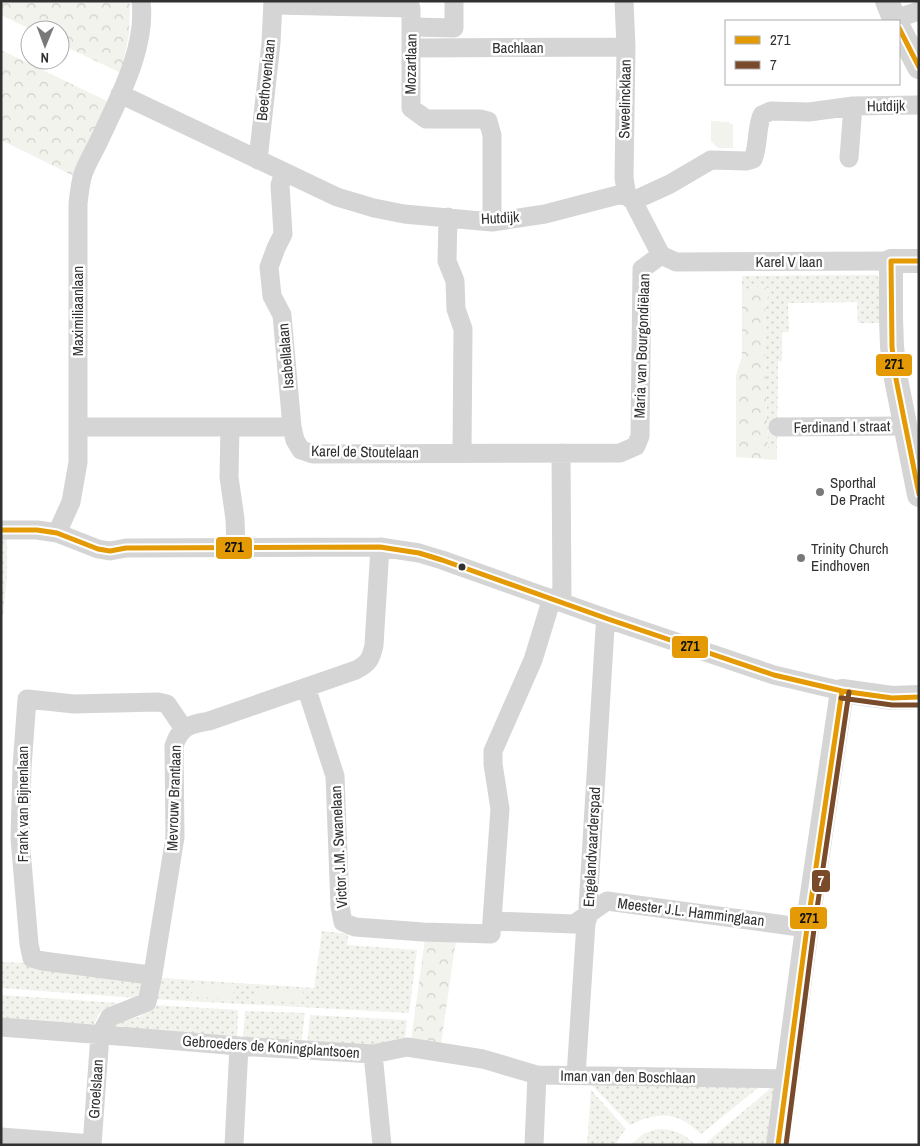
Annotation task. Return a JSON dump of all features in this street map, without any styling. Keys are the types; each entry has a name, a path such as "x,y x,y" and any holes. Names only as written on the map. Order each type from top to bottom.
{"street":[{"name":"Maximiliaanlaan","path":"59,527 71,502 78,462 78,204 80,189 84,172 134,60 140,37 141,1"},
{"name":"Mozartlaan","path":"454,1 454,28 410,27 411,108 426,118 480,119 488,121 492,134 492,222"},
{"name":"Sweelincklaan","path":"624,1 626,47 624,178 630,198"},
{"path":"273,3 411,8 410,27"},
{"name":"Beethovenlaan","path":"258,160 271,43 273,3"},
{"path":"894,17 919,11"},
{"path":"900,29 919,68"},
{"name":"Bachlaan","path":"411,48 626,47"},
{"name":"Hutdijk","path":"120,94 337,197 374,208 404,214 492,222 545,214 618,195 630,198 670,184 711,160 746,161 753,159 756,151 758,123 762,115 771,111 809,112 853,106 919,105"},
{"name":"Hutdijk","path":"849,158 853,106"},
{"name":"Isabellalaan","path":"284,172 280,185 283,234 269,267 272,296 282,315 292,427"},
{"name":"Maria van Bourgondiëlaan","path":"630,198 661,256 642,269 640,436 636,446"},
{"path":"448,217 447,261 455,281 456,309 463,329 462,453"},
{"name":"Karel V laan","path":"661,256 676,262 919,261"},
{"path":"891,261 892,347 896,379 919,495"},
{"name":"Ferdinand I straat","path":"778,427 905,426"},
{"path":"230,427 229,477 235,519 236,548"},
{"path":"79,428 292,427"},
{"name":"Karel de Stoutelaan","path":"292,427 295,440 301,450 313,454 620,453 636,446"},
{"path":"492,927 500,809 493,764 493,751 557,600 561,453"},
{"path":"1,518 44,518 59,527"},
{"path":"1,530 59,527 82,531 126,548 380,547 419,554 442,560 774,675 842,691 892,698 919,697"},
{"name":"Mevrouw Brantlaan","path":"100,1035 110,1017 147,1002 154,974 175,837 174,746 177,736 194,723 210,721 366,665 372,656 374,645 380,547"},
{"name":"Engelandvaarderspad","path":"576,1076 588,914 605,628 608,619"},
{"name":"Victor J.M. Swanelaan","path":"306,687 335,776 340,906 343,922 354,927 424,932 492,927"},
{"path":"778,1145 807,928 842,691"},
{"name":"Frank van Bijnenlaan","path":"154,974 132,973 32,958 29,944 20,838 22,766 27,699 74,704 158,702 167,704 184,729"},
{"name":"Meester J.L. Hamminglaan","path":"492,927 574,924 606,901 807,928"},
{"name":"Gebroeders de Koningplantsoen","path":"1,1027 239,1046 373,1054 407,1047 483,1059 537,1075"},
{"name":"Groelslaan","path":"1,1137 92,1144 100,1035"},
{"path":"234,1145 239,1046"},
{"path":"373,1054 382,1145"},
{"path":"534,1145 537,1075"},
{"name":"Iman van den Boschlaan","path":"537,1075 788,1079"}],"green space":[{"path":"1,1 130,1 129,34 121,73 70,49 70,20 20,20 20,24 1,15"},
{"path":"1,50 20,59 20,70 43,70 111,103 76,177 1,140"},
{"path":"711,121 728,122 733,125 733,148 718,148 711,141"},
{"path":"877,275 879,280 880,323 858,323 857,302 788,303 789,332 782,332 782,361 778,361 777,450 768,450 764,318 769,288 742,289 742,276"},
{"path":"769,288 764,318 768,449 777,450 777,460 736,457 736,376 742,356 742,289"},
{"path":"1,534 7,534 7,579 3,614 1,614"},
{"path":"322,931 348,934 347,945 417,950 409,1013 153,999 161,978 314,988"},
{"path":"425,939 456,940 441,1044 411,1041"},
{"path":"1,962 27,963 33,966 147,984 138,998 1,988"},
{"path":"192,983 233,986 233,999 192,997"},
{"path":"255,988 303,991 302,1003 255,1000"},
{"path":"1,995 134,1004 109,1007 98,1015 92,1030 1,1023"},
{"path":"153,1005 238,1010 237,1039 106,1030 113,1022 140,1017"},
{"path":"245,1011 305,1013 301,1044 243,1039"},
{"path":"310,1015 407,1020 405,1040 387,1045 307,1045"},
{"path":"591,1084 738,1086 758,1088 701,1134 692,1126 676,1117 650,1117 630,1125"},
{"path":"771,1088 774,1088 767,1145 708,1145 707,1142"},
{"path":"591,1090 626,1129 615,1145 587,1145"},
{"path":"657,1129 678,1132 695,1145 631,1145 643,1134"}],"transit line":[{"name":"271","path":"900,30 919,67"},
{"name":"271","path":"919,261 891,261 892,347 896,379 919,494"},
{"name":"271","path":"1,530 37,530 57,533 98,549 110,551 126,548 380,547 419,553 774,675 842,691 892,698 919,697"},
{"name":"271","path":"778,1145 807,928 842,691"},
{"name":"7","path":"786,1145 814,929 849,692"},
{"name":"7","path":"841,698 892,705 919,705"}],"place":[{"name":"Sporthal De Pracht","path":"820,492"},
{"name":"Trinity Church Eindhoven","path":"801,558"}]}
